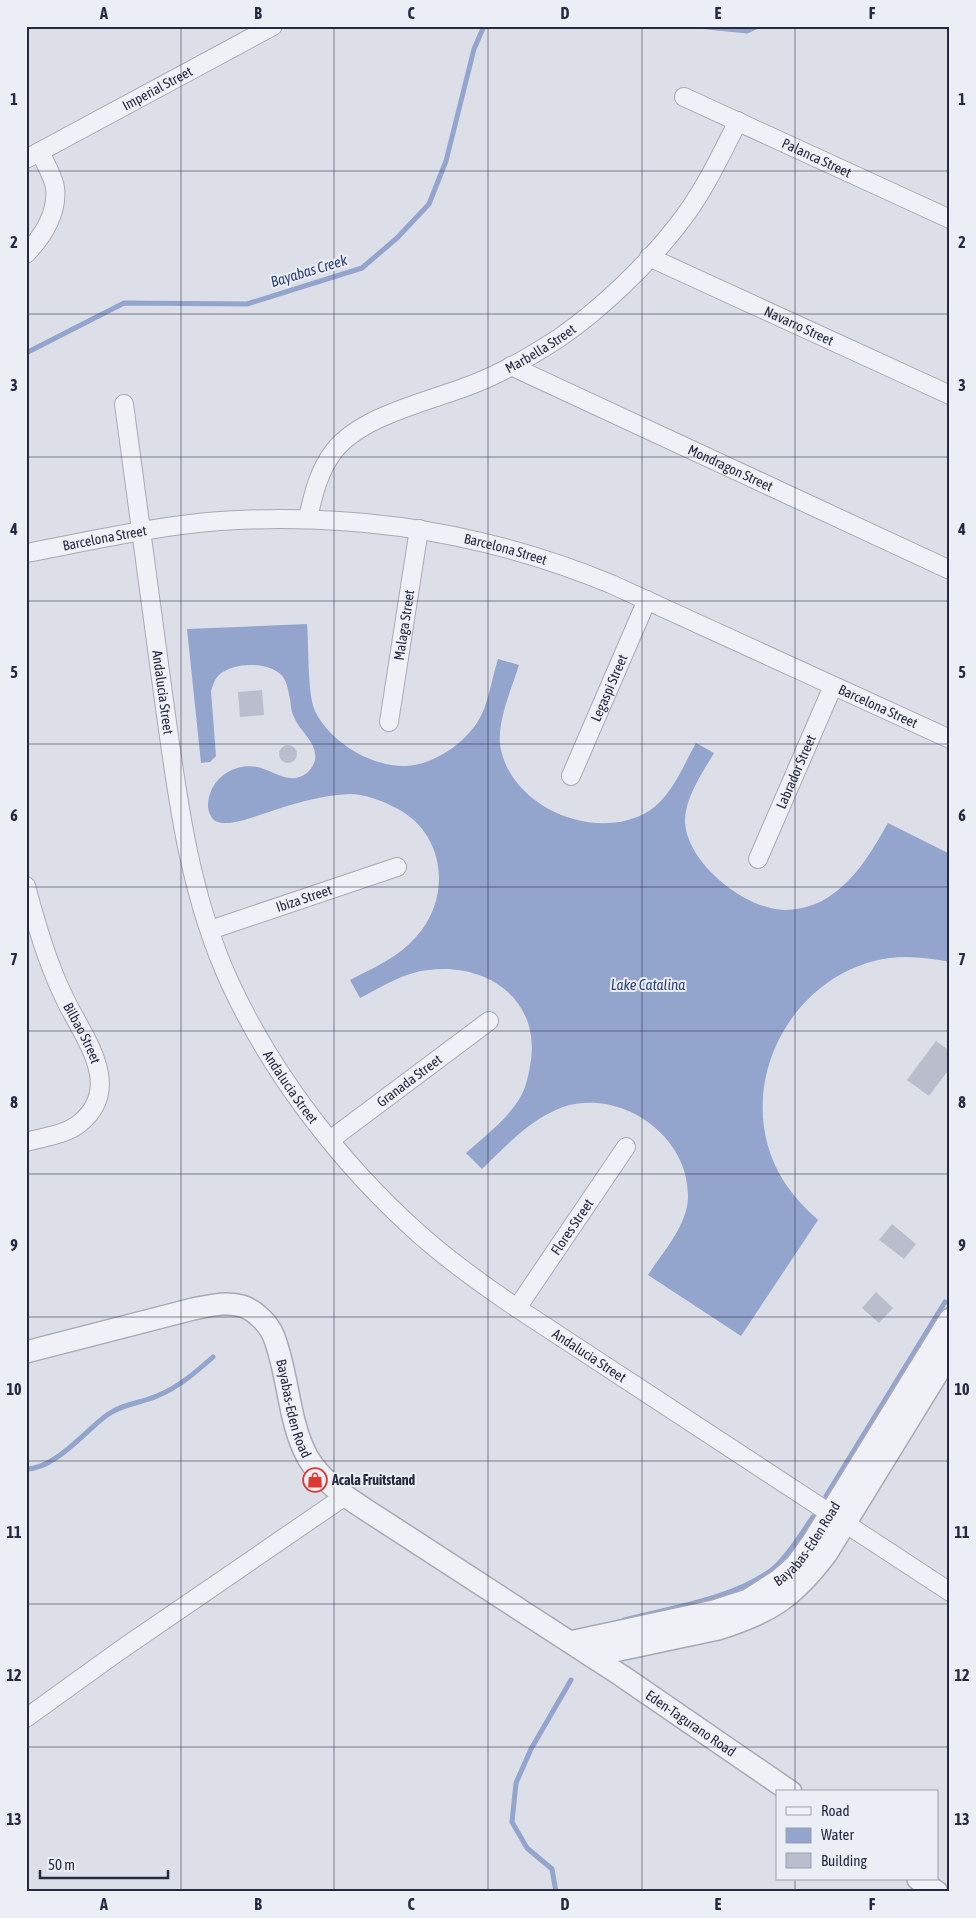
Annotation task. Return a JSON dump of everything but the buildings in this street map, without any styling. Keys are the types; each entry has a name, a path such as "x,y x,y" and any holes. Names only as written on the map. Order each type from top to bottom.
{"street":[{"name":"Imperial Street","path":"26,254 42,238 52,215 55,187 33,156 273,26"},
{"name":"Palanca Street","path":"684,96 950,219"},
{"name":"Marbella Street","path":"308,518 313,493 322,471 333,452 350,435 381,417 477,383 511,366 560,337 630,279 677,226 718,162 738,121"},
{"name":"Navarro Street","path":"649,257 950,395"},
{"name":"Mondragon Street","path":"511,366 950,570"},
{"name":"Andalucia Street","path":"124,404 175,780 194,879 229,981 258,1038 293,1090 330,1140 370,1186 418,1233 464,1271 517,1308 950,1592"},
{"name":"Barcelona Street","path":"26,553 141,532 218,522 308,518 360,521 419,529 477,540 530,554 572,568 647,600 950,739"},
{"name":"Malaga Street","path":"389,722 419,529"},
{"name":"Legaspi Street","path":"571,776 647,600"},
{"name":"Labrador Street","path":"758,859 833,686"},
{"name":"Ibiza Street","path":"210,930 397,867"},
{"name":"Bilbao Street","path":"26,886 46,950 64,996 92,1050 100,1070 97,1099 90,1112 79,1124 64,1132 26,1142"},
{"name":"Granada Street","path":"330,1140 489,1021"},
{"name":"Flores Street","path":"517,1308 626,1147"},
{"name":"Bayabas-Eden Road","path":"26,1352 193,1309 221,1304 243,1306 260,1317 274,1336 300,1441 308,1458 318,1472 345,1496 591,1656 718,1629 755,1616 773,1607 791,1594 809,1576 838,1519 950,1319"},
{"name":"Bayabas-Eden Road","path":"570,1642 714,1611 748,1600 779,1580 838,1519 950,1353"},
{"path":"26,1718 119,1651 345,1496"},
{"path":"622,1676 622,1663 632,1647"},
{"name":"Eden-Tagurano Road","path":"591,1656 788,1790"},
{"path":"919,1880 937,1892"}],"water":[{"name":"Lake Catalina","path":"307,624 309,681 315,711 331,733 341,742 353,751 379,762 393,765 415,765 444,754 461,741 474,727 483,712 498,659 519,665 500,729 501,750 509,771 522,789 540,804 560,815 583,821 606,823 628,820 649,811 657,805 671,789 696,743 714,753 688,802 685,819 687,835 695,851 706,866 720,880 752,902 769,908 785,910 809,906 822,901 852,877 875,846 888,823 950,854 950,962 902,957 883,959 842,974 814,994 791,1019 775,1048 765,1081 763,1114 768,1148 787,1186 799,1202 818,1220 741,1336 648,1275 679,1229 687,1208 688,1198 686,1176 677,1155 665,1137 648,1122 629,1111 607,1104 585,1103 563,1107 529,1126 509,1142 482,1169 466,1153 510,1112 521,1096 528,1078 531,1060 531,1038 526,1019 517,1002 504,989 488,979 470,972 450,969 429,970 402,977 360,998 350,980 385,962 409,944 428,921 435,904 439,886 438,867 434,850 425,833 413,819 380,800 349,794 312,799 236,822 220,823 212,818 209,813 208,800 215,784 225,774 238,768 253,766 284,777 295,778 307,773 313,766 315,754 314,748 293,715 288,688 283,677 270,668 243,665 227,670 218,676 214,682 211,691 216,756 210,762 201,763 187,629"}],"waterway":[{"name":"Bayabas Creek","path":"26,353 124,303 247,304 362,268 397,238 429,204 446,161 474,49 484,26"},
{"name":"Bayabas Creek","path":"698,26 747,31 758,26"},
{"path":"826,1496 945,1302"},
{"path":"26,1469 48,1463 59,1456 113,1411 151,1398 180,1384 213,1357"},
{"path":"624,1620 721,1595 757,1579 773,1569 784,1557 813,1517"},
{"path":"556,1892 552,1869 527,1848 512,1822 516,1783 531,1749 571,1680"}],"place":[{"name":"Acala Fruitstand","path":"315,1480"}]}
